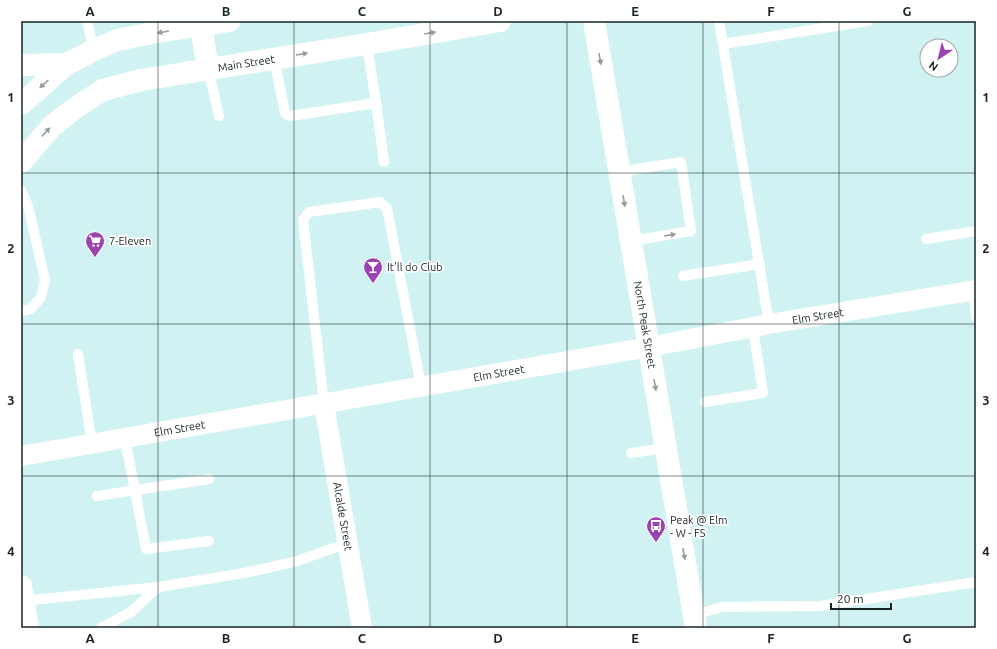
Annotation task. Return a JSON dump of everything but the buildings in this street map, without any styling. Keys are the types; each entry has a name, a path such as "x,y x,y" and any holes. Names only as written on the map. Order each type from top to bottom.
{"main road":[{"path":"21,104 66,64 117,40 201,23 229,21"},
{"name":"Main Street","path":"21,162 52,126 75,108 103,90 141,80 500,21"},
{"name":"North Peak Street","path":"594,21 695,622"},
{"path":"201,23 208,69"},
{"path":"21,65 66,64"},
{"path":"22,593 28,628"}],"street":[{"name":"Elm Street","path":"21,456 649,347 761,326 975,290"},
{"name":"Alcalde Street","path":"324,404 362,628"}],"lane":[{"path":"87,21 94,50"},
{"path":"705,402 763,393 760,264 719,21"},
{"path":"723,44 868,21"},
{"path":"367,44 384,162"},
{"path":"274,58 285,113 290,116 376,103"},
{"path":"208,69 219,116"},
{"path":"619,172 681,162 691,231 631,240"},
{"path":"21,190 28,206 45,280 41,297 31,309 21,311"},
{"path":"324,404 303,220 309,212 380,202 387,208 421,386"},
{"path":"926,239 976,231"},
{"path":"683,276 760,264"},
{"path":"975,290 976,317"},
{"path":"78,354 92,444"},
{"path":"125,438 146,549 209,541"},
{"path":"631,453 666,448"},
{"path":"96,496 209,479"},
{"path":"22,593 158,587 244,573 294,562 348,543"},
{"path":"695,622 722,607 820,606 976,582"},
{"path":"101,628 131,612 158,587"}],"place":[{"name":"7-Eleven","path":"95,258"},
{"name":"It'll do Club","path":"373,284"},
{"name":"Peak @ Elm - W - FS","path":"656,543"}]}
